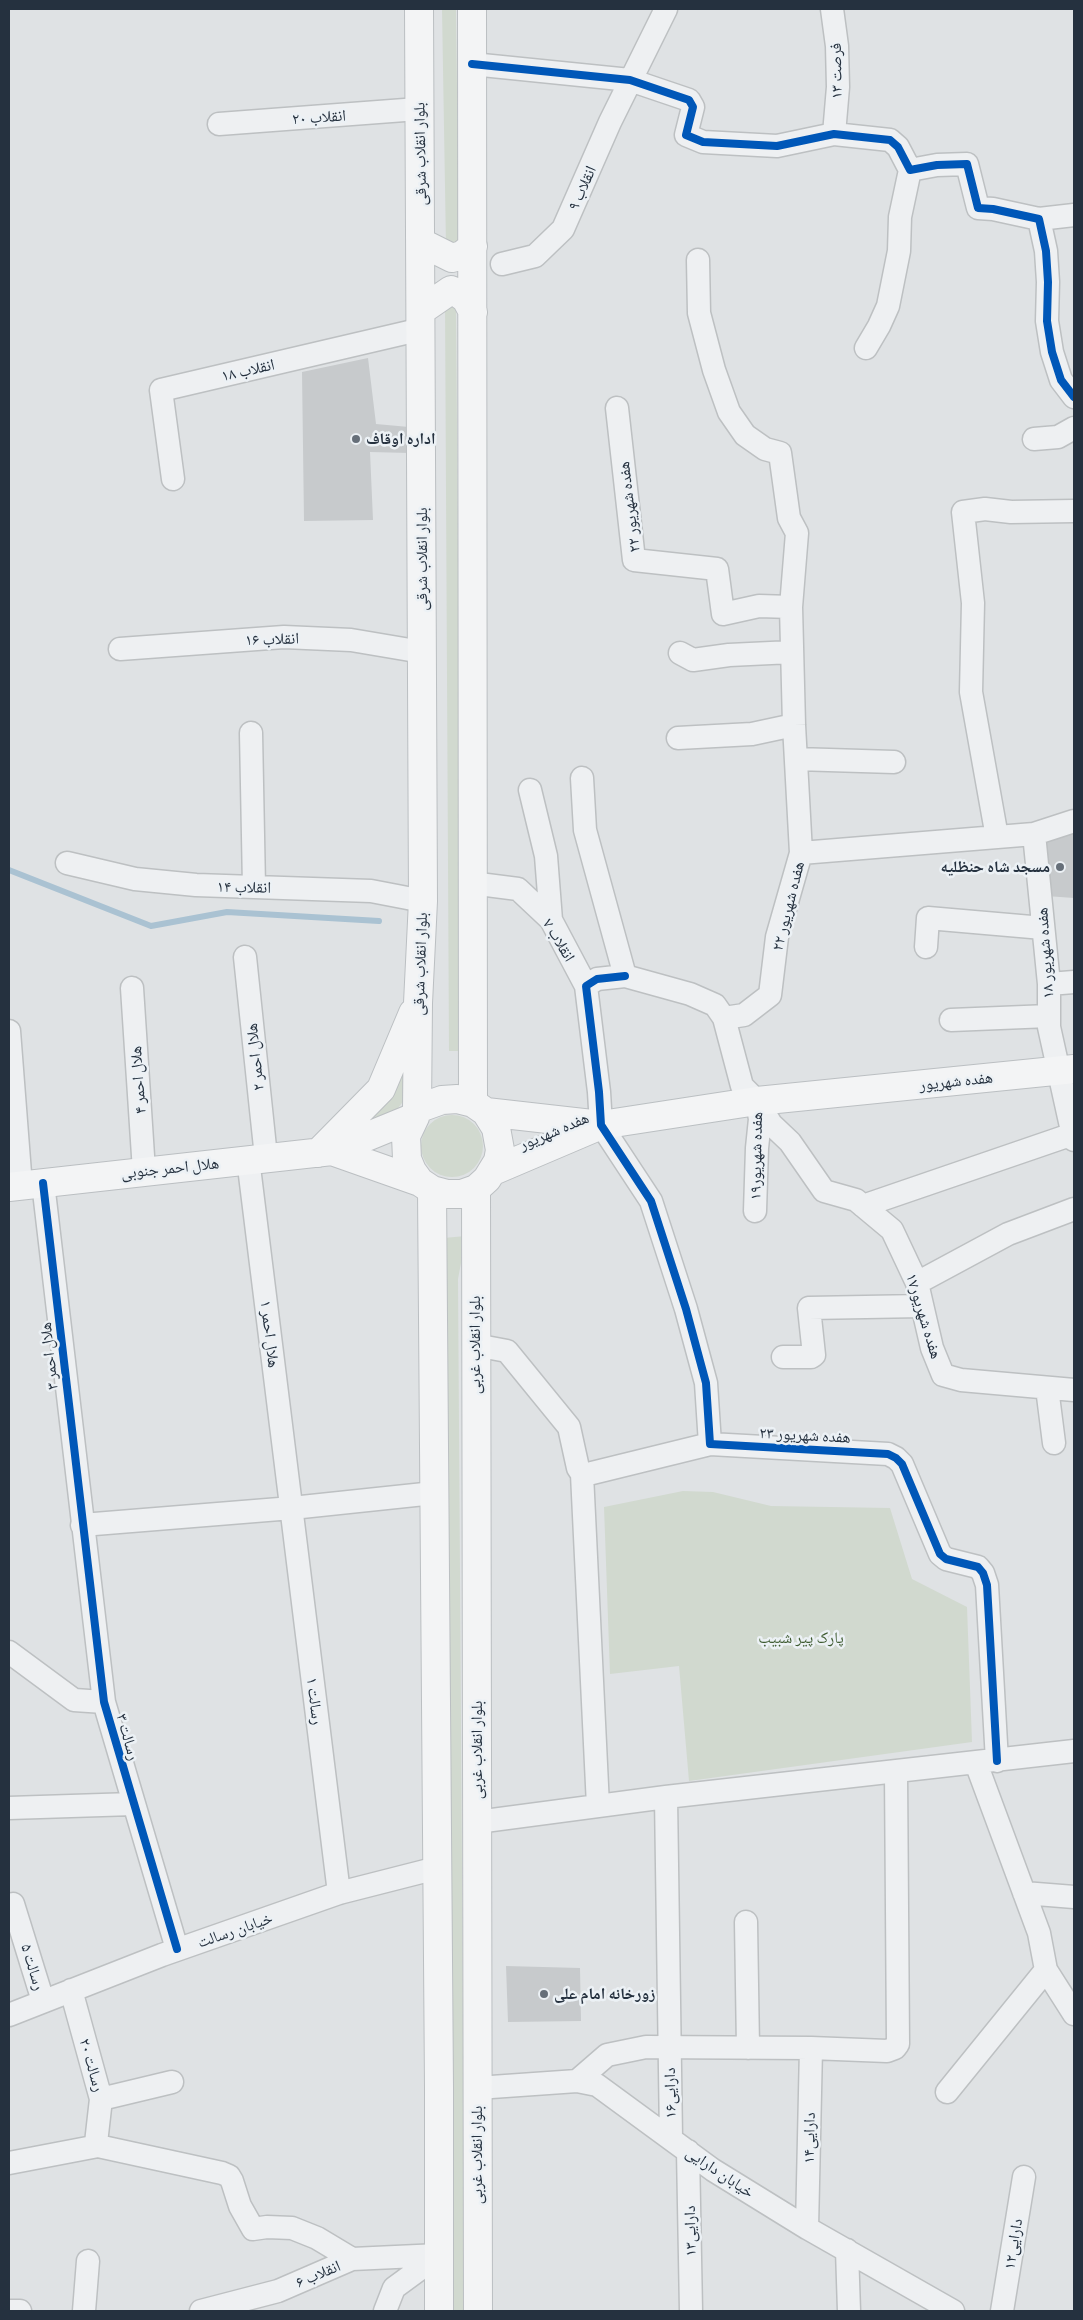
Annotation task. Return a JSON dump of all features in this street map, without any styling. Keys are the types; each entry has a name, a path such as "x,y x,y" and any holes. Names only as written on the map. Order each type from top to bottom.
{"main road":[{"name":"بلوار انقلاب شرقی","path":"416,1113 418,1003 423,901 422,242 418,109 419,9"},
{"path":"472,9 471,883 479,1108"},
{"path":"422,242 452,258 462,255 473,246"},
{"path":"422,319 451,290 466,299 473,312"},
{"path":"325,1152 381,1089 418,1003"},
{"name":"هفده شهریور","path":"485,1180 601,1125 757,1101 1067,1070"},
{"path":"457,1099 479,1108 496,1128 499,1139 499,1156 485,1180 462,1194 447,1194 426,1186 412,1171 407,1160 405,1147 406,1136 416,1113 442,1100 457,1099"},
{"name":"هفده شهریور","path":"479,1108 601,1125"},
{"name":"هلال احمر جنوبی","path":"24,1185 325,1152 416,1113"},
{"name":"هلال احمر جنوبی","path":"325,1152 426,1186"},
{"name":"بلوار انقلاب غربی","path":"478,2311 475,1345 485,1180"},
{"path":"426,1186 434,1493 439,2311"}],"street":[{"name":"انقلاب ۹","path":"502,264 535,256 563,229 630,80 666,9"},
{"name":"فرصت ۱۳","path":"832,9 837,46 838,86 834,134"},
{"path":"472,64 630,80 689,100 693,107 686,135 703,142 777,146 834,134 890,140 898,147 910,170 900,217 898,251 888,306 866,348"},
{"name":"انقلاب ۲۰","path":"219,124 418,109"},
{"path":"910,170 936,165 967,164 978,208 1039,219 1074,215"},
{"path":"1039,219 1046,251 1048,282 1047,322 1052,352 1060,380 1074,397"},
{"name":"هفده شهریور ۲۲","path":"698,260 698,313 714,370 729,412 745,435 765,449 780,453 789,518 797,533 791,607 794,724 801,852 777,937 770,995 744,1015 724,1018"},
{"name":"انقلاب ۱۸","path":"173,479 161,390 422,319"},
{"name":"هفده شهریور ۲۲","path":"617,408 634,560 717,569 723,614 759,606 791,607"},
{"path":"1034,439 1058,436 1074,428"},
{"path":"997,837 971,692 972,603 963,512 985,508 1011,512 1074,511"},
{"name":"انقلاب ۱۶","path":"120,649 284,637 351,640 422,652"},
{"path":"680,653 693,660 729,655 792,652"},
{"path":"678,738 752,734 794,724"},
{"path":"251,733 254,887"},
{"path":"796,759 894,762"},
{"path":"582,778 585,830 625,976"},
{"path":"530,790 546,856 551,920"},
{"name":"هفده شهریور ۲۲","path":"801,852 1034,834 1074,821"},
{"name":"هفده شهریور ۱۸","path":"1034,834 1048,984 1049,1027 1067,1070 1074,1137"},
{"name":"انقلاب ۱۴","path":"67,863 135,879 196,885 371,891 423,901"},
{"name":"انقلاب ۷","path":"471,883 518,889 551,920 586,986"},
{"path":"926,947 928,918 1043,928"},
{"name":"هلال احمر ۲","path":"245,957 257,1158"},
{"path":"710,1444 706,1383 686,1309 651,1201 601,1125 599,1092 586,986 597,979 625,976 690,994 715,1004 724,1018 742,1086 757,1101"},
{"path":"1048,984 1074,982"},
{"name":"هلال احمر ۴","path":"132,988 144,1171"},
{"path":"951,1020 1049,1016"},
{"name":"هلال احمر ۳","path":"9,1031 24,1185 82,1525"},
{"name":"هفده شهریور۱۷","path":"757,1101 772,1124 790,1142 824,1191 856,1200 892,1230 917,1283 932,1348 943,1375 961,1380 1074,1390"},
{"name":"هفده شهریور۱۹","path":"755,1211 760,1119 757,1101"},
{"path":"863,1206 1074,1137"},
{"name":"هلال احمر ۱","path":"257,1158 292,1508"},
{"path":"917,1283 1008,1234 1074,1209"},
{"path":"783,1357 811,1357 814,1355 809,1308 922,1306"},
{"path":"475,1345 507,1351 569,1427 578,1468 582,1474 598,1806"},
{"path":"1047,1388 1054,1443"},
{"name":"هفده شهریور ۲۳","path":"582,1474 710,1444 888,1454 902,1464 940,1554 946,1559 978,1567 983,1573 987,1585 986,1762 1024,1893 1039,1933 1046,1970"},
{"path":"82,1525 292,1508 434,1493"},
{"name":"رسالت ۱","path":"292,1508 339,1893"},
{"name":"رسالت ۳","path":"82,1525 104,1702 177,1950"},
{"path":"9,1652 74,1700 104,1702"},
{"path":"477,1822 666,1797 1074,1751"},
{"path":"577,2080 607,2055 646,2047 811,2048 887,2051 895,2048 898,2044 896,1772"},
{"name":"دارایی۱۶","path":"666,1797 669,2047 679,2144"},
{"path":"9,1808 134,1804"},
{"name":"خیابان رسالت","path":"9,2015 177,1950 339,1893 437,1868"},
{"path":"1024,1893 1074,1897"},
{"name":"رسالت ۵","path":"13,1904 43,2001"},
{"path":"746,1922 748,2048"},
{"path":"947,2092 1046,1970 1074,2014"},
{"name":"رسالت ۲۰","path":"72,1990 101,2099 172,2082"},
{"name":"دارایی۱۴","path":"808,2228 811,2048"},
{"name":"خیابان دارایی","path":"477,2088 577,2080 597,2085 713,2170 808,2228 953,2311"},
{"path":"98,2146 96,2143 101,2099"},
{"name":"دارایی۱۳","path":"679,2144 691,2311"},
{"path":"9,2163 98,2146 222,2173 229,2176 232,2181 240,2206 253,2230 267,2227 292,2228 317,2238 352,2259"},
{"name":"دارایی۱۲","path":"1002,2311 1024,2177"},
{"path":"847,2250 850,2311"},
{"path":"385,2311 394,2288 439,2255"},
{"name":"انقلاب ۶","path":"201,2311 278,2291 352,2259 439,2255"},
{"path":"84,2311 88,2261"},
{"path":"9,2311 20,2311"}],"green space":[{"path":"442,9 456,9 459,247 446,246"},
{"path":"445,303 456,303 462,1051 449,1051"},
{"path":"417,1048 405,1099 392,1116 360,1131 399,1082"},
{"path":"452,1115 464,1117 474,1124 481,1134 483,1146 481,1158 474,1168 464,1175 452,1177 440,1175 430,1168 423,1158 421,1146 423,1134 430,1124 440,1117"},
{"path":"466,1236 458,1279 465,2311 453,2311 443,1238"},
{"name":"پارک پیر شبیب","path":"683,1491 713,1492 771,1506 890,1508 912,1579 967,1607 972,1742 689,1781 679,1666 610,1674 604,1507"}],"building":[{"name":"اداره اوقاف","path":"368,358 376,424 409,427 410,453 370,452 373,520 304,521 302,372"},
{"name":"مسجد شاه حنظلیه","path":"1074,825 1074,898 1046,896 1046,838"},
{"name":"زورخانه امام علی","path":"506,1966 580,1968 581,2021 508,2022"}],"waterway":[{"path":"9,870 151,926 227,912 379,921"}],"cycle path":[{"path":"472,64 630,80 689,100 693,107 686,135 703,142 777,146 834,134 890,140 898,147 910,170 937,165 967,164 978,208 993,209 1039,219 1046,251 1048,282 1047,321 1052,352 1061,380 1074,397"},
{"path":"625,976 597,979 586,986 599,1092 601,1125 651,1201 686,1309 706,1383 710,1444 888,1454 902,1464 940,1554 946,1559 978,1567 983,1573 987,1585 997,1761"},
{"path":"43,1183 104,1702 177,1949"}],"place":[{"name":"اداره اوقاف","path":"356,439"},
{"name":"مسجد شاه حنظلیه","path":"1060,867"},
{"name":"زورخانه امام علی","path":"544,1994"}]}
